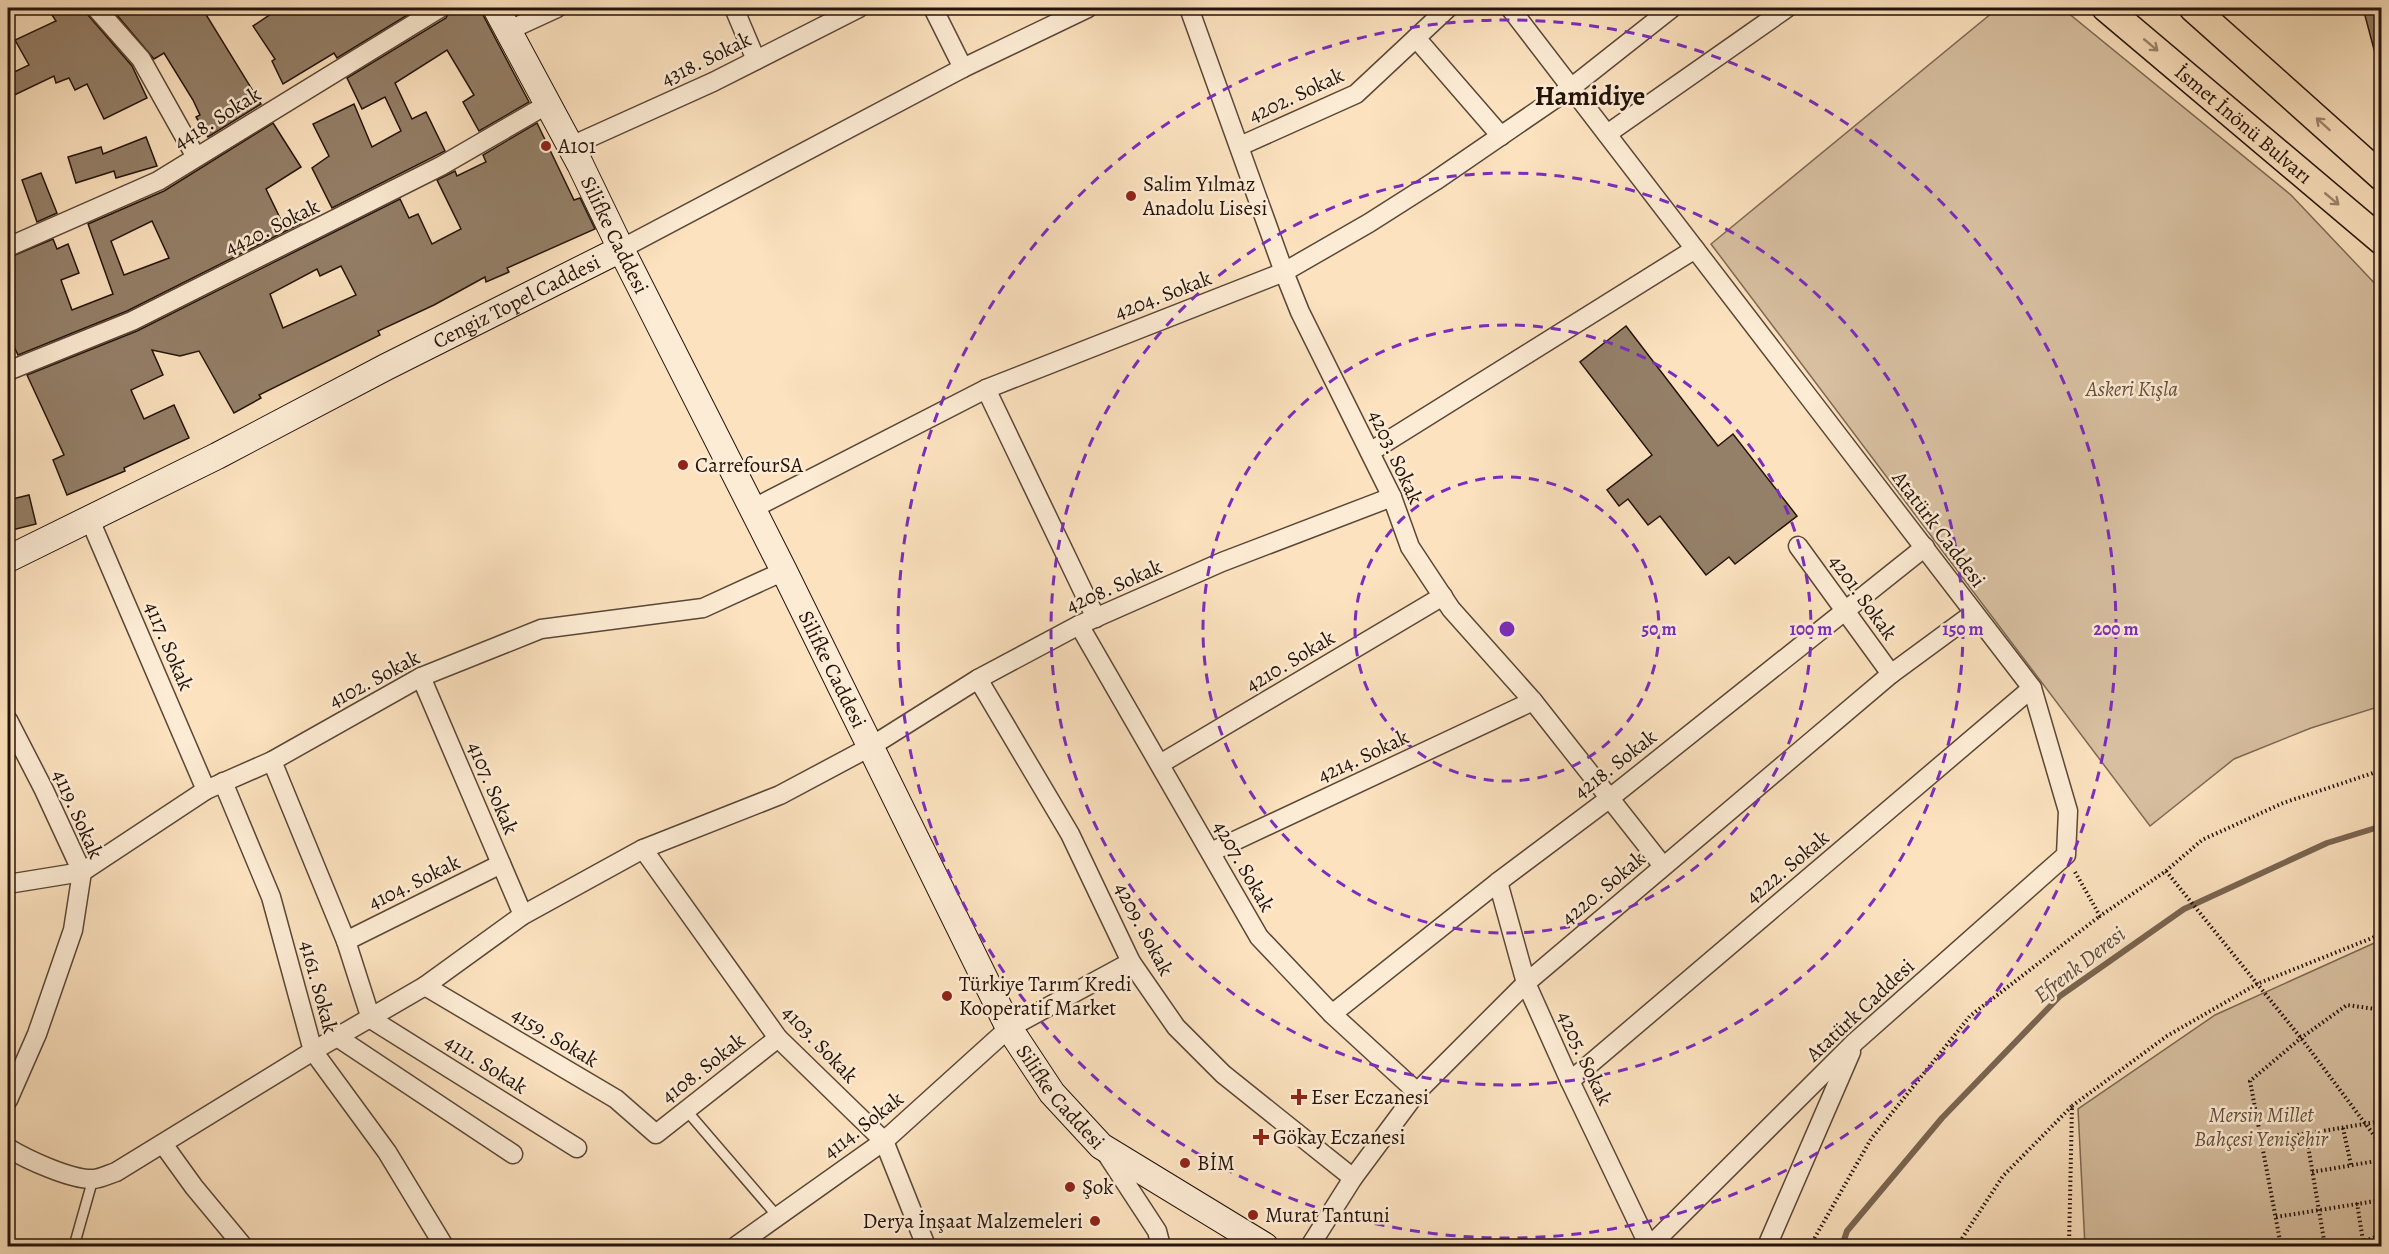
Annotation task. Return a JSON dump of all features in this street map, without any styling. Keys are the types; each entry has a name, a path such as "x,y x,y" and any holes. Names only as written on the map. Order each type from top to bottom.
{"main road":[{"name":"İsmet İnönü Bulvarı","path":"2106,8 2382,242"},
{"path":"2193,8 2382,177"}],"street":[{"path":"96,8 141,59 196,157"},
{"name":"4418. Sokak","path":"8,247 158,181 440,8"},
{"name":"Silifke Caddesi","path":"496,8 571,147 784,571 1009,1028 1052,1092 1101,1146 1265,1246"},
{"path":"507,31 557,8"},
{"path":"734,8 756,60"},
{"name":"4318. Sokak","path":"571,147 756,60 859,8"},
{"path":"933,8 963,68"},
{"name":"Cengiz Topel Caddesi","path":"8,559 90,520 621,249 963,68 1088,8"},
{"name":"4203. Sokak","path":"1189,8 1300,312 1392,497 1410,547 1451,609 1533,701 1663,866"},
{"name":"4202. Sokak","path":"1240,146 1356,94 1448,8"},
{"name":"Atatürk Caddesi","path":"1510,8 2032,688 2068,811 2066,855 1855,1042 1650,1246"},
{"name":"4204. Sokak","path":"752,509 986,389 1284,272 1369,223 1501,136 1572,87 1672,8"},
{"path":"1607,134 1787,8"},
{"path":"1416,38 1501,136"},
{"name":"4420. Sokak","path":"8,371 154,311 441,166 548,104"},
{"path":"1370,452 1695,249"},
{"name":"4207. Sokak","path":"986,389 1088,622 1160,764 1259,937 1332,1014 1417,1092"},
{"name":"4208. Sokak","path":"93,1179 116,1172 163,1144 313,1051 426,986 523,915 644,849 780,795 870,747 978,679 1088,622 1222,562 1392,497"},
{"name":"4117. Sokak","path":"90,520 206,790"},
{"name":"4201. Sokak","path":"1798,546 1891,674"},
{"name":"4218. Sokak","path":"1332,1014 1498,882 1610,798 1924,547"},
{"name":"4102. Sokak","path":"8,884 82,872 206,790 273,760 421,678 541,629 703,608 784,571"},
{"name":"4210. Sokak","path":"1160,764 1443,596"},
{"name":"4220. Sokak","path":"1310,1246 1353,1178 1417,1092 1526,982 1891,674 1974,613"},
{"name":"4107. Sokak","path":"421,678 523,915"},
{"name":"4209. Sokak","path":"978,679 1070,834 1131,962 1176,1027 1223,1074 1353,1178"},
{"name":"4222. Sokak","path":"1570,1081 2032,688"},
{"name":"4214. Sokak","path":"1211,852 1533,701"},
{"name":"4119. Sokak","path":"8,720 82,872 72,930 37,1034 8,1100"},
{"path":"273,760 346,941 371,1019"},
{"name":"4161. Sokak","path":"223,782 271,897 313,1051 387,1152 444,1246"},
{"name":"4103. Sokak","path":"644,849 778,1038 884,1141 926,1246"},
{"name":"4104. Sokak","path":"346,941 501,864"},
{"name":"4205. Sokak","path":"1498,882 1526,982 1570,1081 1650,1246"},
{"name":"4114. Sokak","path":"736,1246 884,1141 1009,1028 1131,962"},
{"name":"4159. Sokak","path":"426,986 616,1099 656,1134"},
{"name":"4111. Sokak","path":"371,1019 577,1148"},
{"path":"337,1037 513,1154"},
{"name":"4108. Sokak","path":"656,1134 778,1038"},
{"path":"1767,1246 1855,1042"},
{"path":"163,1144 194,1187 243,1246"},
{"path":"1101,1146 1157,1231 1161,1246"},
{"path":"8,1148 29,1161 66,1174 93,1179"}],"lane":[{"path":"686,1110 778,1216"},
{"path":"74,1246 93,1179"}],"path":[{"path":"1810,1246 1871,1139 1970,1016 2100,916 2166,871 2202,840 2283,802 2382,770"},
{"path":"2066,855 2100,916"},
{"path":"2166,871 2301,1038 2382,1146"},
{"path":"1957,1246 2003,1176 2072,1106 2167,1036 2257,984 2382,934"},
{"path":"2281,1246 2250,1082 2301,1038 2347,1005 2382,1010"},
{"path":"2069,1246 2072,1106"},
{"path":"2262,1141 2382,1121"},
{"path":"2343,1128 2351,1165"},
{"path":"2306,1134 2325,1246"},
{"path":"2312,1172 2382,1160"},
{"path":"2276,1216 2382,1200"},
{"path":"2357,1203 2363,1242"},
{"path":"2372,1246 2382,1219"},
{"path":"2338,1246 2375,1238"}],"green space":[{"name":"Askeri Kışla","path":"1998,8 2062,8 2291,195 2381,290 2381,706 2311,728 2234,759 2150,826 1711,244"},
{"name":"Mersin Millet Bahçesi Yenişehir","path":"2381,940 2381,1246 2085,1246 2078,1109 2215,1015"}],"building":[{"path":"63,8 85,8 88,15 132,66 147,98 104,119 87,84 75,90 69,78 56,83 54,76 8,98 8,75 29,65 15,40 56,21 52,15"},
{"path":"111,8 202,8 261,104 208,137 196,117 200,115 193,100 164,53 154,59"},
{"path":"280,8 419,8 337,58 334,53 283,84 272,61 275,59 253,26"},
{"path":"451,8 481,8 529,102 479,131 463,102 474,95 447,50 395,83 412,119 426,112 445,151 332,208 312,168 329,156 313,124 354,104 372,147 401,131 385,97 362,109 347,78 446,18"},
{"path":"2363,8 2382,8 2382,57 2376,57"},
{"path":"273,123 301,167 266,189 282,222 298,215 302,223 127,311 18,355 8,334 8,258 53,239 57,249 68,244 79,273 61,280 72,310 113,294 88,224 164,191","holes":["152,221 169,258 124,275 111,241"]},
{"path":"537,123 574,200 580,198 595,229 507,268 509,272 486,282 485,277 434,305 378,331 380,335 259,395 261,398 234,413 199,351 180,356 152,350 163,375 131,390 144,419 174,405 189,438 124,468 125,471 67,495 53,460 64,455 27,375 137,331 400,199 409,218 418,214 432,244 461,229 437,180 455,171 457,176 486,162 483,155","holes":["341,266 356,295 283,328 270,294 317,269 320,276"]},
{"path":"146,137 157,166 116,178 114,171 76,183 68,157 101,147 103,154"},
{"path":"41,173 57,213 37,222 22,180"},
{"path":"1626,326 1718,446 1733,434 1797,516 1735,564 1729,557 1706,575 1660,516 1648,525 1628,499 1619,506 1607,490 1652,455 1580,362"},
{"path":"29,495 36,524 8,531 8,500"}],"waterway":[{"name":"Efrenk Deresi","path":"1842,1246 1847,1231 1942,1118 2060,996 2184,909 2327,843 2382,826"}],"place":[{"name":"A101","path":"546,146"},
{"name":"Salim Yılmaz Anadolu Lisesi","path":"1131,196"},
{"name":"CarrefourSA","path":"683,465"},
{"name":"Türkiye Tarım Kredi Kooperatif Market","path":"947,996"},
{"name":"Eser Eczanesi","path":"1299,1097"},
{"name":"Gökay Eczanesi","path":"1261,1137"},
{"name":"BİM","path":"1185,1163"},
{"name":"Şok","path":"1070,1187"},
{"name":"Murat Tantuni","path":"1253,1215"},
{"name":"Derya İnşaat Malzemeleri","path":"1095,1221"}],"district":[{"name":"Hamidiye","path":"1590,96"}]}
